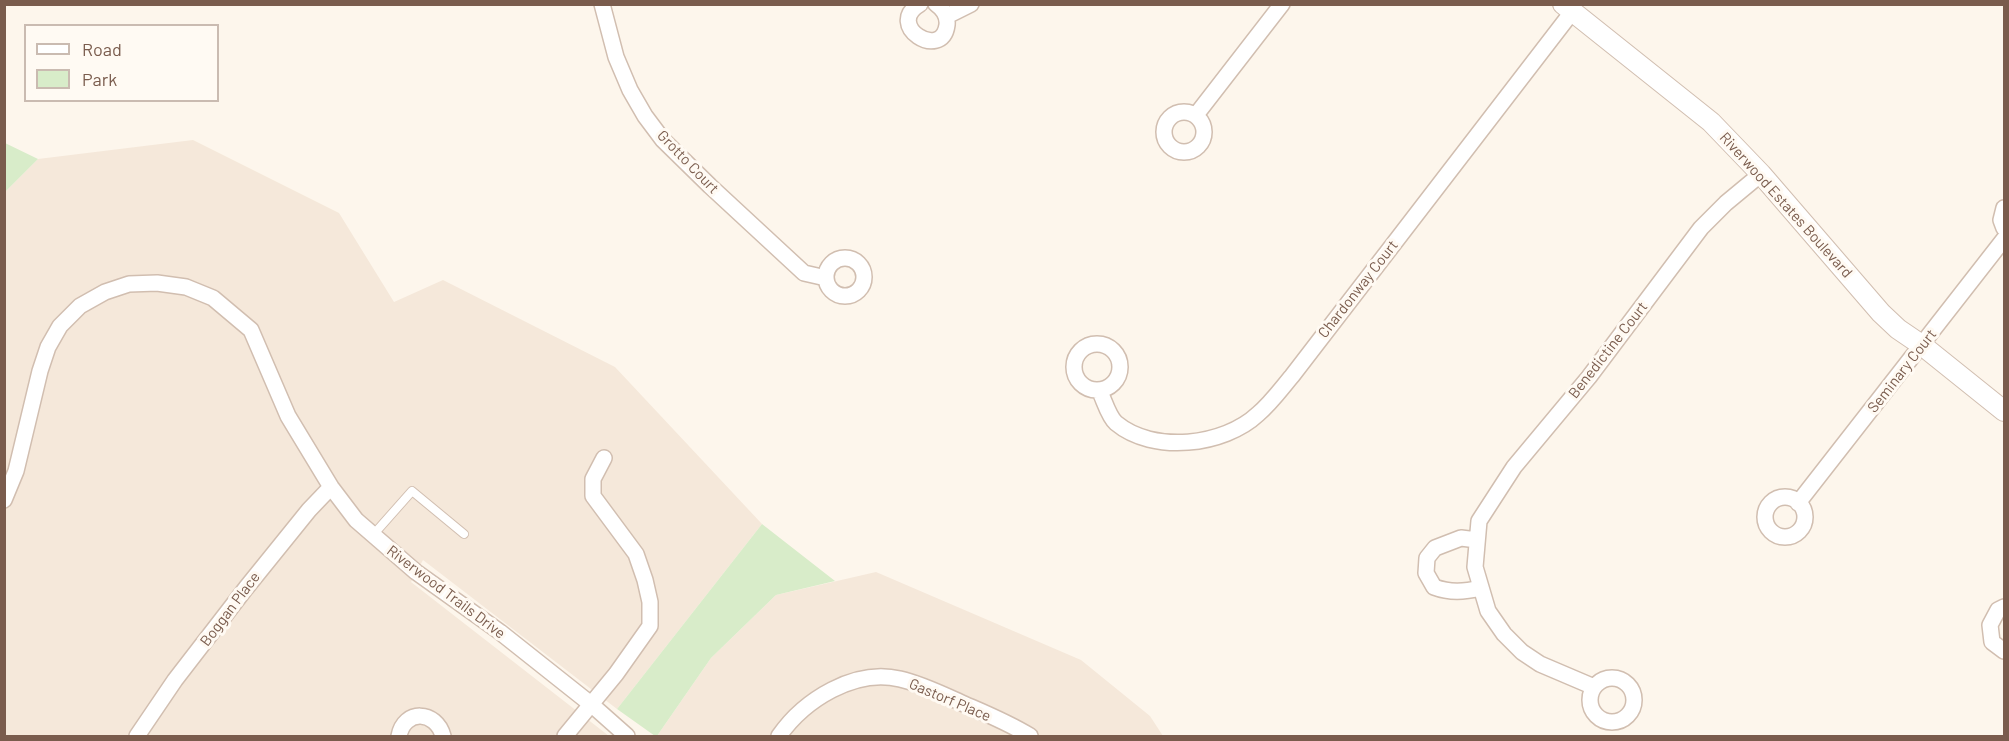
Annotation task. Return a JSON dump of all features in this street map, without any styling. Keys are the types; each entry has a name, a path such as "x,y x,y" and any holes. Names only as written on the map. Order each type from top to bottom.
{"street":[{"name":"Grotto Court","path":"602,4 616,57 630,90 645,116 663,140 804,273 826,278"},
{"path":"920,4 911,12 910,27 919,38 926,41 940,37 945,31 941,10 971,4"},
{"path":"1196,116 1282,4"},
{"name":"Riverwood Estates Boulevard","path":"1568,8 1711,122 1761,174 1881,313 2004,411"},
{"name":"Chardonway Court","path":"1099,390 1115,422 1137,434 1178,444 1198,441 1239,427 1257,415 1292,376 1568,8"},
{"name":"Benedictine Court","path":"1593,687 1540,664 1522,652 1504,634 1488,611 1475,567 1479,521 1514,467 1589,377 1701,228 1732,197 1761,174"},
{"path":"2004,208 2001,220 2004,228"},
{"name":"Seminary Court","path":"1798,503 1923,346 2004,239"},
{"name":"Riverwood Trails Drive","path":"4,500 16,471 40,371 48,347 60,326 80,306 105,292 129,284 157,283 186,287 213,298 251,330 288,416 331,487 356,520 416,572 500,632 627,736"},
{"path":"566,736 616,674 650,626 650,602 636,554 593,496 593,479 604,458"},
{"name":"Boggan Place","path":"137,736 175,680 246,588 309,510 331,487"},
{"path":"1477,540 1461,538 1435,548 1427,558 1426,573 1434,587 1447,592 1466,592 1481,588"},
{"path":"2004,607 1998,610 1990,625 1992,642 2004,651"},
{"name":"Gastorf Place","path":"779,736 799,712 825,693 873,677 900,679 943,695 1030,736"},
{"path":"399,736 405,723 420,716 428,717 436,722 443,736"}],"lane":[{"path":"373,535 412,491 464,534"}],"shaded area":[{"path":"193,140 339,213 394,302 443,280 615,367 762,524 617,709 423,560 411,582 609,736 5,736 5,192 38,159"},
{"path":"876,572 1081,660 1150,716 1163,736 657,736 711,658 776,595"}],"green space":[{"path":"5,143 38,159 5,192"},
{"path":"762,524 835,581 776,595 711,658 655,736 617,709"}]}
